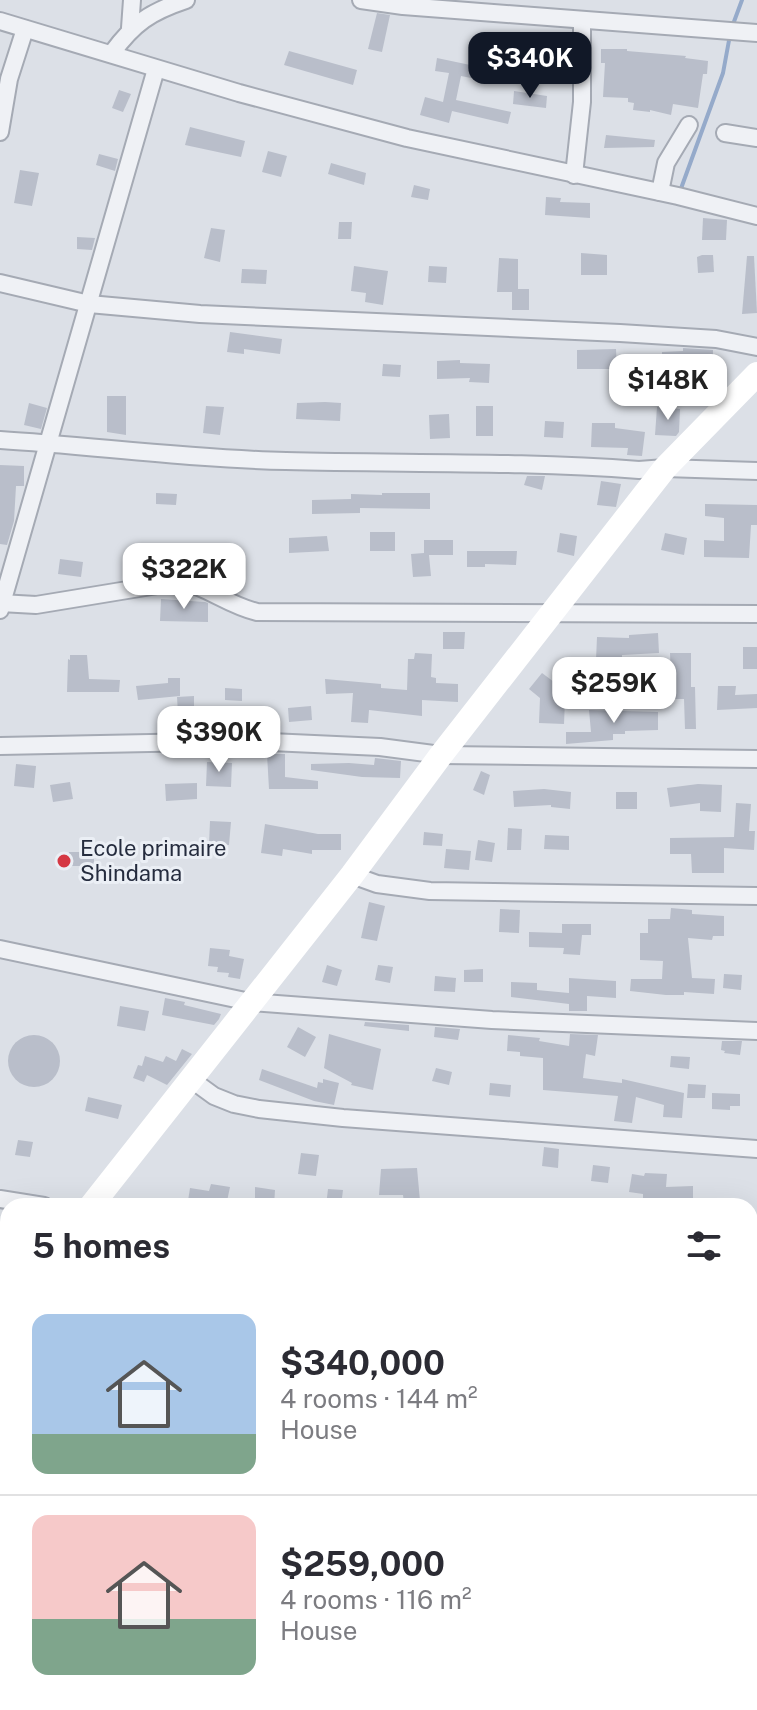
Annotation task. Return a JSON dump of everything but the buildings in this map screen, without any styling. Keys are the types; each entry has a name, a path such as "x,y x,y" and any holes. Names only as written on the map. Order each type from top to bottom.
{"street":[{"path":"130,28 132,0"},
{"path":"112,53 130,28 186,0"},
{"path":"361,0 403,6 757,33"},
{"path":"574,175 582,102 582,20"},
{"path":"0,21 156,69 407,138 757,216"},
{"path":"0,132 9,79 25,29"},
{"path":"156,69 1,605 36,605 136,586 182,581 200,586 235,607 257,612 757,614"},
{"path":"660,192 666,163 689,125"},
{"path":"725,133 757,138"},
{"path":"0,283 89,304 317,321 716,339 757,347"},
{"path":"97,1198 352,875 441,755 665,468 757,374"},
{"path":"0,440 197,457 286,461 478,462 639,470 757,471"},
{"path":"0,746 250,741 380,747 441,755 757,759"},
{"path":"352,875 377,884 430,891 757,896"},
{"path":"0,949 250,1002 492,1020 757,1031"},
{"path":"192,1080 214,1096 234,1104 273,1110 757,1149"}],"waterway":[{"path":"732,27 742,0"},
{"path":"679,194 723,73 730,35"}],"place":[{"name":"Ecole primaire Shindama","path":"64,861"}]}
